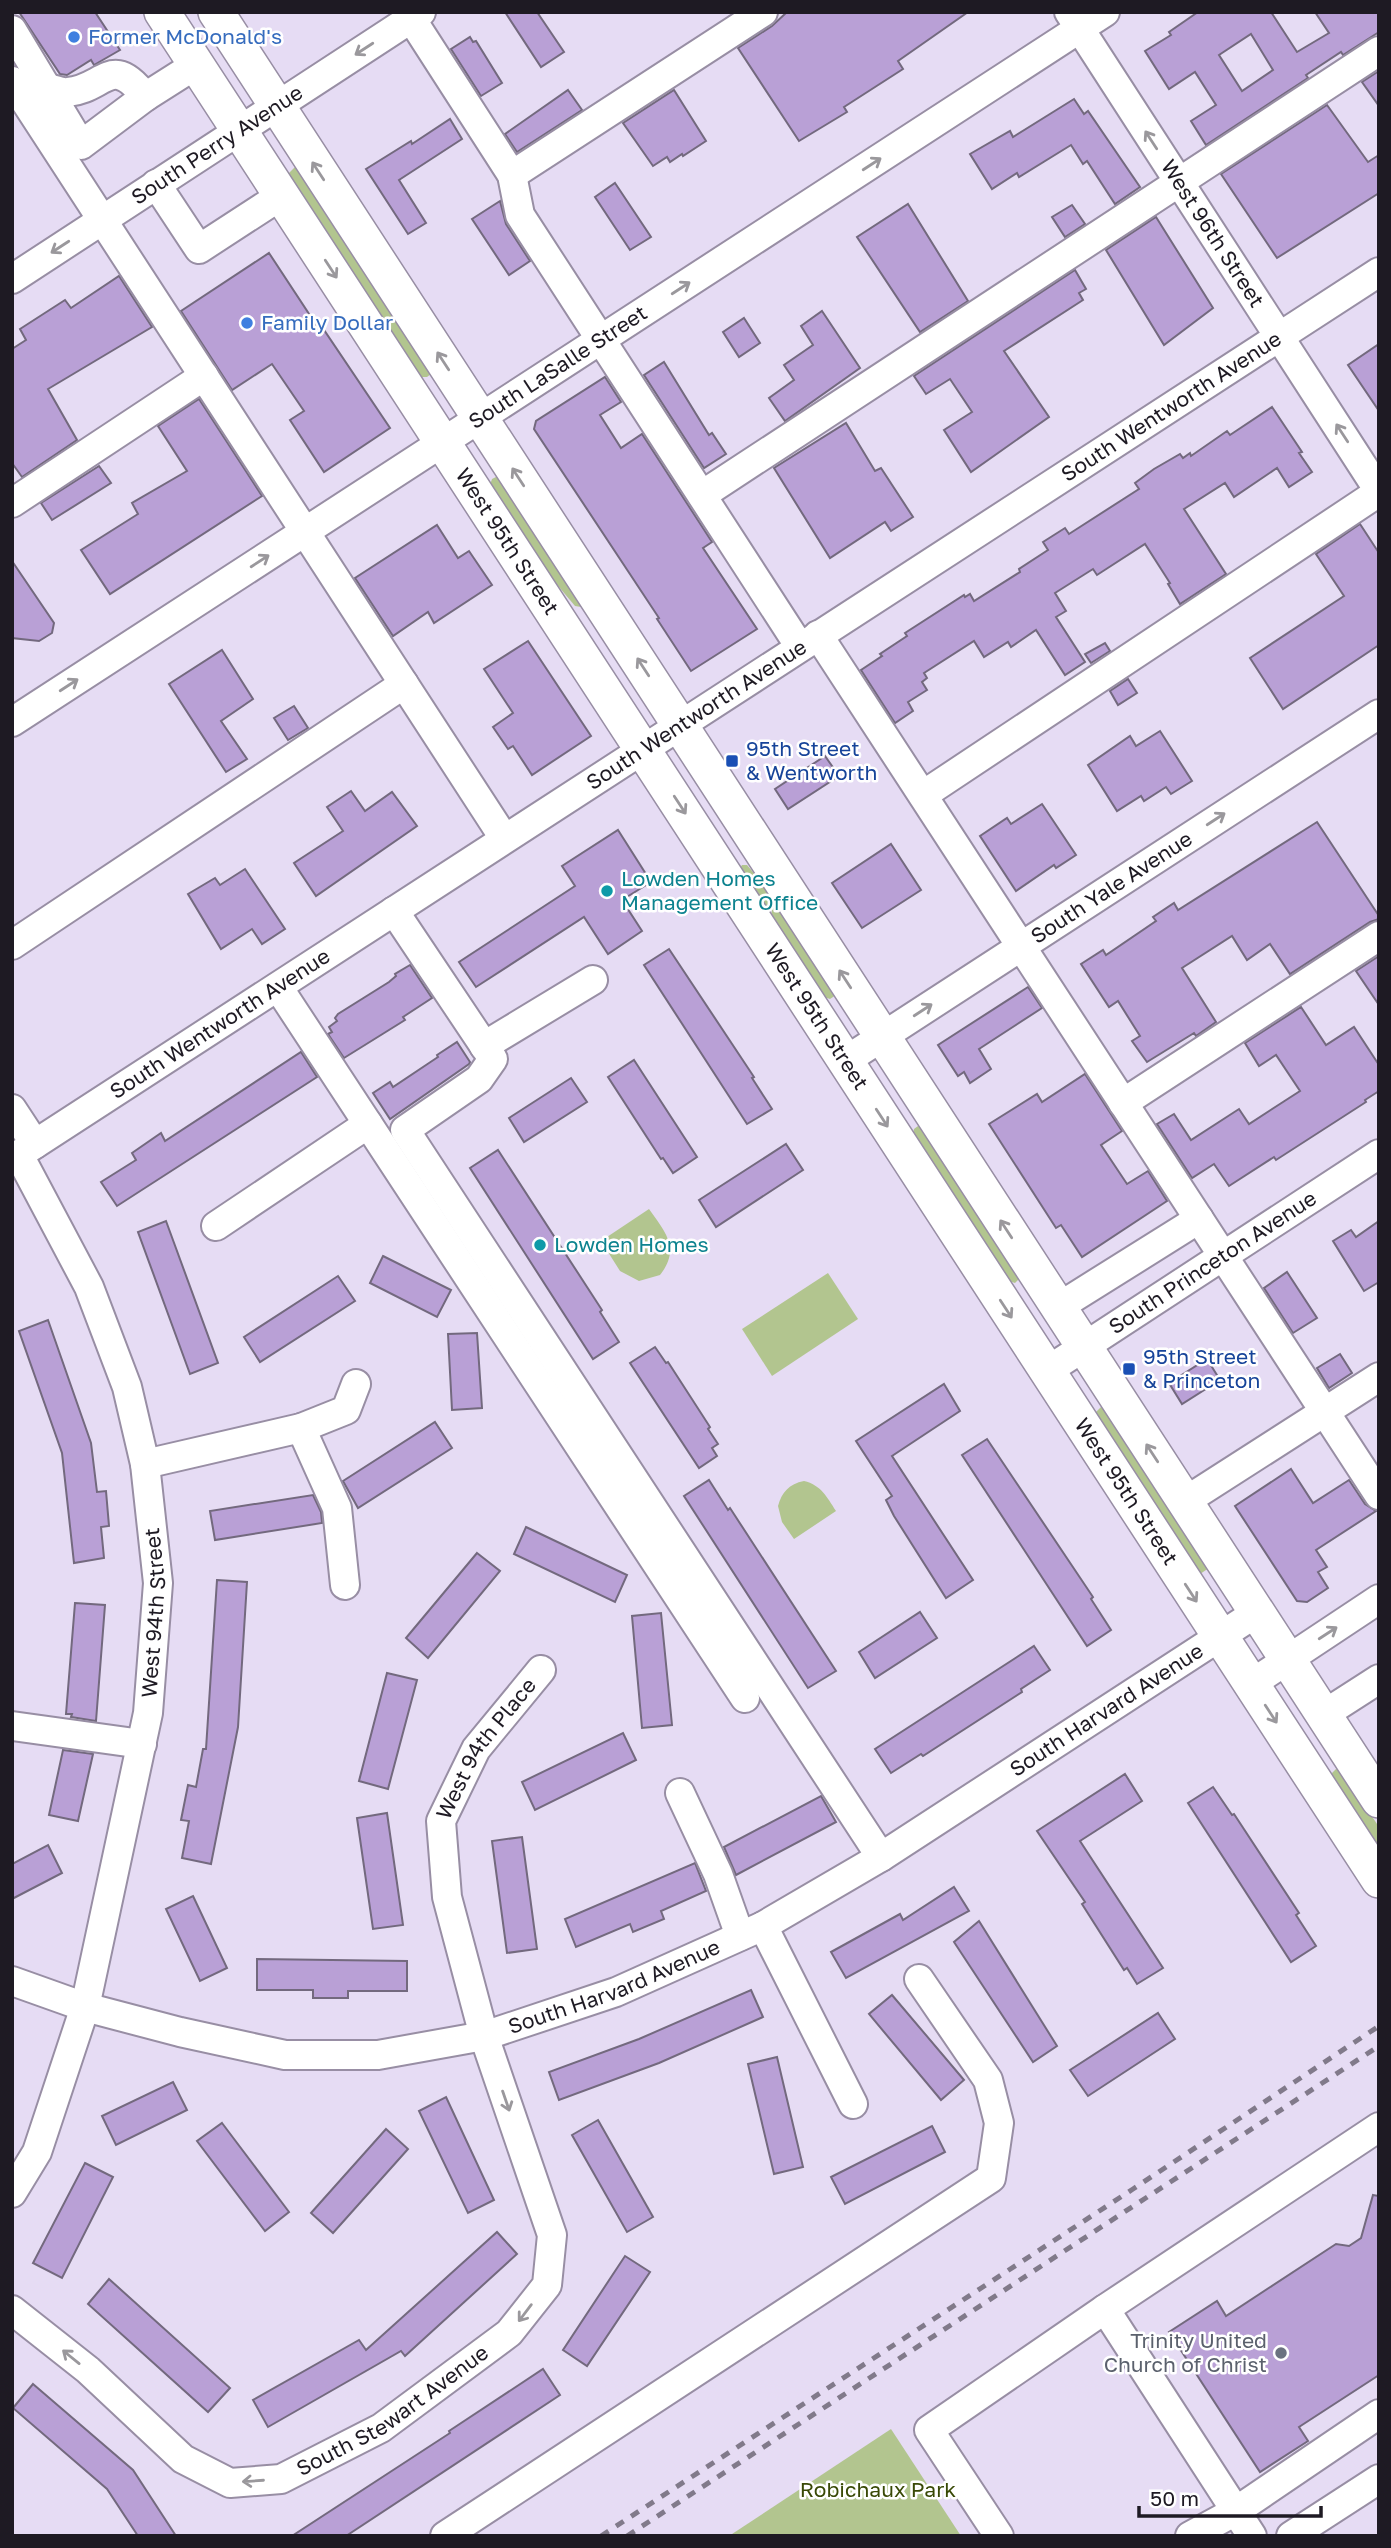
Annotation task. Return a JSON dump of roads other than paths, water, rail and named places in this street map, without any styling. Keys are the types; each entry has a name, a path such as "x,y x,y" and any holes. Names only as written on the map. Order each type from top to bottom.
{"main road":[{"name":"West 95th Street","path":"162,12 1379,1880"},
{"name":"West 95th Street","path":"216,12 1379,1800"}],"street":[{"path":"512,175 763,12"},
{"name":"South LaSalle Street","path":"12,722 601,340 1074,21 1105,12"},
{"path":"413,14 512,175 520,215 702,495 923,796 1379,1495"},
{"name":"South Perry Avenue","path":"12,279 413,14"},
{"name":"West 96th Street","path":"1074,21 1379,492"},
{"path":"12,30 81,145 145,97 197,64"},
{"path":"702,495 1379,51"},
{"path":"47,88 67,93 103,78 118,75 132,80 145,97"},
{"path":"12,81 504,838"},
{"path":"156,184 199,249 282,195"},
{"name":"South Wentworth Avenue","path":"22,1153 1379,272"},
{"path":"12,503 204,376"},
{"path":"923,796 1379,492"},
{"path":"12,945 404,684"},
{"name":"South Yale Avenue","path":"845,1060 1379,715"},
{"path":"394,911 493,1059 479,1079 405,1130 881,1857"},
{"path":"1123,1103 1379,936"},
{"path":"484,1046 593,980"},
{"path":"278,987 745,1698"},
{"name":"West 94th Street","path":"12,1109 22,1153 89,1287 127,1387 145,1464 158,1583 148,1713 85,2007"},
{"path":"216,1226 368,1124"},
{"name":"South Princeton Avenue","path":"1047,1371 1379,1154"},
{"path":"1057,1308 1199,1219"},
{"path":"1184,1502 1379,1377"},
{"path":"145,1464 301,1428 346,1410 356,1384"},
{"path":"301,1428 337,1508 345,1585"},
{"path":"1251,1684 1379,1599"},
{"name":"South Harvard Avenue","path":"85,2007 180,2032 285,2054 378,2055 484,2036 617,1992 752,1931 881,1857 1256,1613"},
{"name":"West 94th Place","path":"484,2036 447,1897 441,1821 476,1749 541,1670"},
{"path":"1323,1715 1379,1679"},
{"path":"12,1726 142,1744"},
{"path":"680,1793 718,1874 853,2104"},
{"path":"445,2536 991,2178 999,2123 988,2080 919,1979"},
{"path":"12,1981 85,2007 37,2152 12,2193"},
{"name":"South Stewart Avenue","path":"12,2310 88,2370 183,2459 230,2483 281,2479 382,2428 509,2333 547,2285 552,2235 484,2036"},
{"path":"999,2536 929,2430 1379,2127"},
{"path":"1105,2309 1252,2536"},
{"path":"1191,2536 1236,2511 1379,2414"},
{"path":"1291,2536 1379,2479"}],"railway":[{"path":"601,2536 1379,2026"},
{"path":"627,2536 1379,2046"}],"place":[{"name":"Former McDonald's","path":"74,37"},
{"name":"Family Dollar","path":"247,323"},
{"name":"95th Street & Wentworth","path":"732,761"},
{"name":"Lowden Homes Management Office","path":"607,891"},
{"name":"Lowden Homes","path":"540,1245"},
{"name":"95th Street & Princeton","path":"1129,1369"},
{"name":"Trinity United Church of Christ","path":"1281,2353"}],"park label":[{"name":"Robichaux Park","path":"878,2490"}]}
